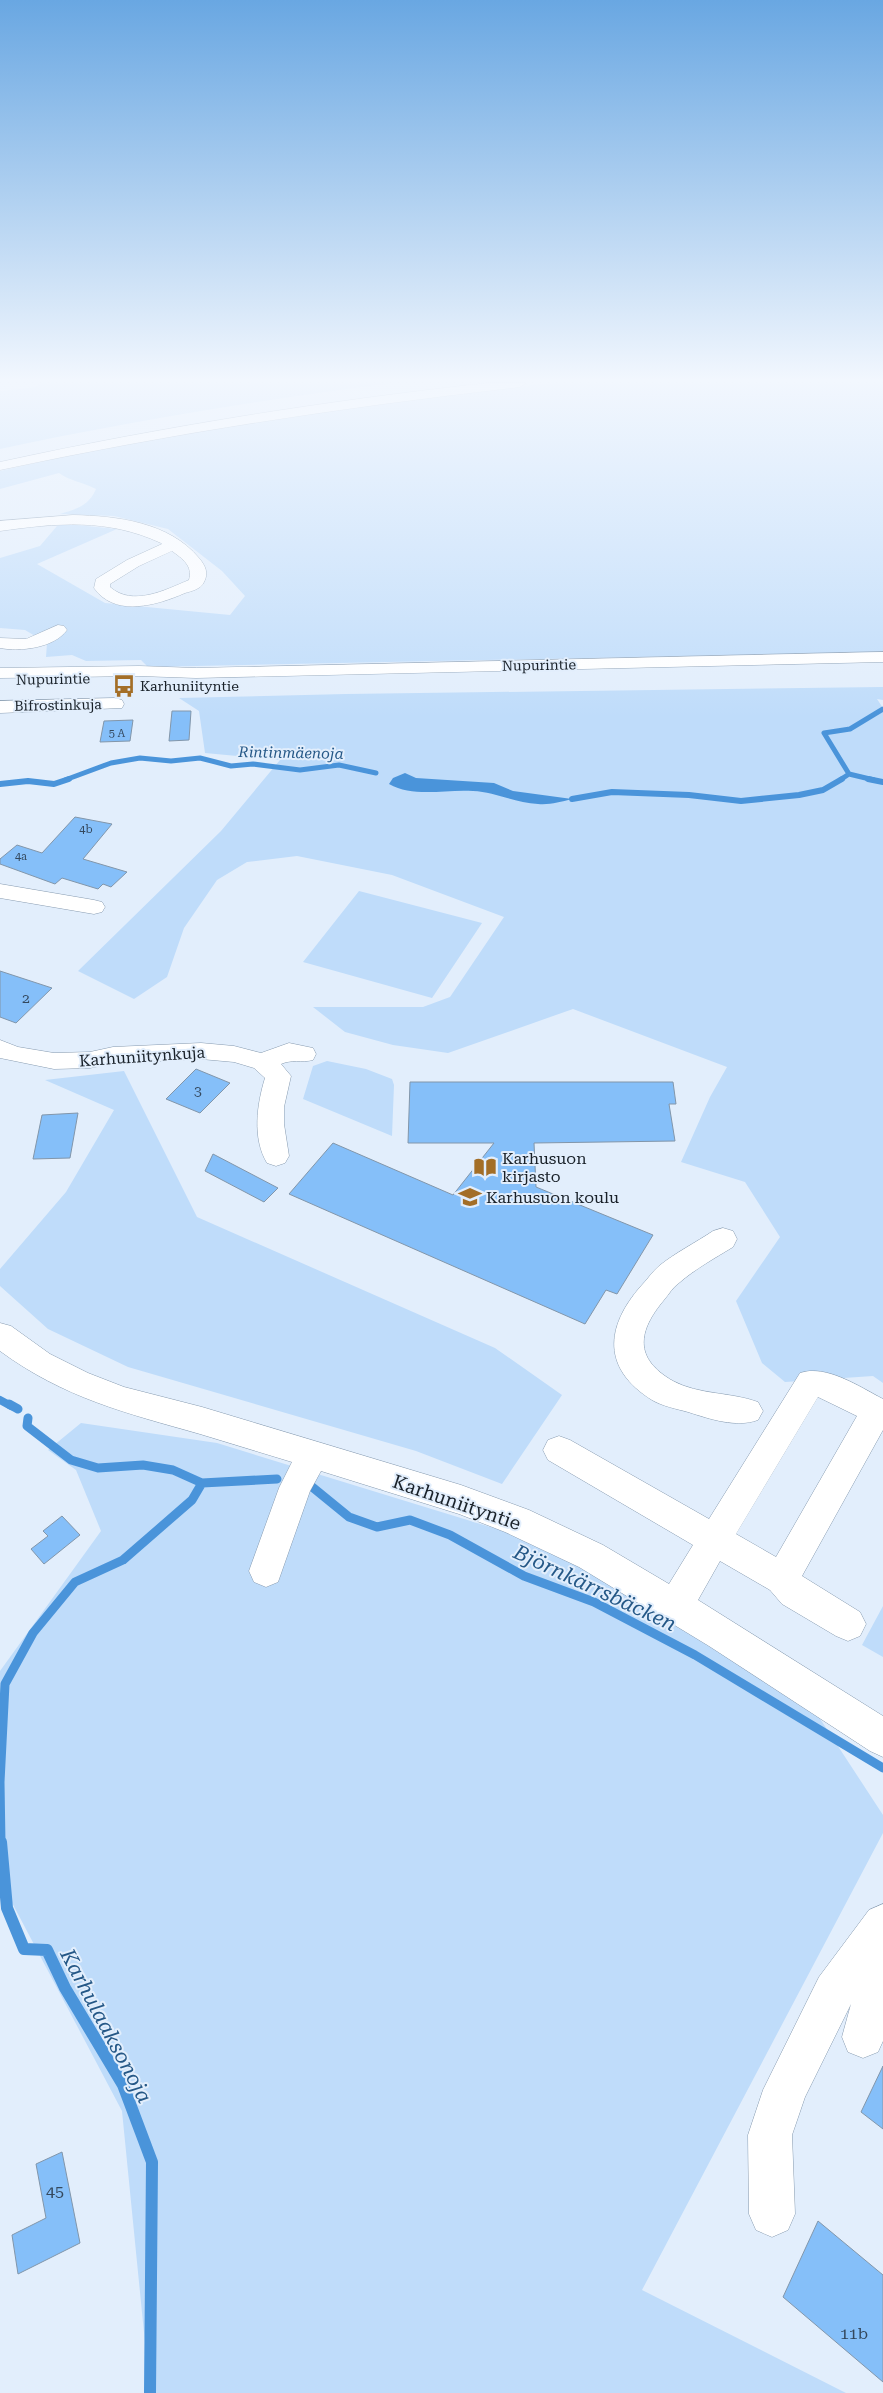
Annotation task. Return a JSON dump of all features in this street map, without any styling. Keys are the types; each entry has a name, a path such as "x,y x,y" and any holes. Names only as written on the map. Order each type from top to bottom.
{"main road":[{"path":"0,526 62,520 118,523 144,528 175,544 190,558 199,570 200,576 196,583 150,601 138,602 107,595 102,588 102,582 118,571 175,544"},
{"path":"0,643 14,645 32,643 58,630"},
{"name":"Nupurintie","path":"0,672 139,671 196,673 883,657"},
{"name":"Nupurintie","path":"0,680 139,678 196,673"},
{"name":"Bifrostinkuja","path":"0,707 115,704"},
{"path":"0,891 94,907"},
{"name":"Karhuniitynkuja","path":"0,1048 12,1054 54,1061 90,1060 113,1055 185,1052 234,1054 270,1069"},
{"path":"276,1156 270,1124 270,1069 289,1051 304,1054"},
{"path":"723,1239 668,1275 638,1310 629,1330 630,1351 635,1366 646,1379 665,1392 715,1407 747,1410"},
{"name":"Karhuniityntie","path":"0,1335 39,1363 77,1382 120,1399 202,1421 461,1500 517,1521 591,1556 675,1606 883,1738"},
{"path":"675,1606 811,1382 834,1389 877,1411 782,1579"},
{"path":"559,1450 782,1579 794,1592 848,1624"},
{"path":"266,1571 295,1488 312,1456"},
{"path":"772,2214 770,2135 785,2090 834,1992 883,1924"},
{"path":"863,2037 883,1965"}],"shaded area":[{"path":"93,495 883,495 883,652 148,667 141,660 86,661 72,655 46,657 47,643 25,630 0,628 0,558 40,546 57,526 66,524 117,529 37,564 105,603 230,615 245,596 222,571 168,529 114,516 60,514 86,503"},
{"path":"883,687 883,700 877,699 883,708 883,1383 873,1376 785,1382 762,1363 736,1301 780,1237 745,1182 681,1162 710,1097 727,1067 573,1009 448,1053 393,1045 345,1032 313,1007 423,1007 450,997 504,917 392,875 297,856 247,862 217,880 184,928 167,977 134,999 78,971 221,831 280,760 205,753 199,711 179,698"},
{"path":"359,891 482,923 432,998 303,962"},
{"path":"327,1061 366,1069 392,1079 394,1085 392,1136 303,1099 313,1066"},
{"path":"124,1071 197,1217 495,1348 562,1395 502,1484 416,1451 128,1367 48,1329 0,1286 0,1269 66,1192 114,1110 45,1080"},
{"path":"81,1423 217,1443 539,1542 815,1711 883,1815 883,1833 642,2290 846,2393 150,2393 122,2111 0,1880 0,1671 101,1531 76,1470 48,1450"},
{"path":"883,1606 883,1657 862,1645"}],"water":[{"path":"405,773 416,778 494,783 513,791 572,799 551,804 538,804 522,802 489,793 462,791 419,792 409,791 389,784 393,778"}],"building":[{"path":"172,711 191,711 189,740 169,741"},
{"path":"133,720 130,741 100,742 104,721"},
{"path":"75,817 112,824 83,859 127,872 111,887 103,884 98,889 62,878 55,884 0,864 0,859 17,845 42,853"},
{"path":"0,971 52,988 16,1023 0,1017"},
{"path":"196,1069 230,1083 200,1113 166,1099"},
{"path":"410,1082 673,1082 676,1104 669,1104 675,1141 534,1143 536,1187 653,1235 617,1294 606,1290 585,1324 289,1194 333,1143 453,1195 494,1143 408,1143"},
{"path":"78,1113 70,1158 33,1159 42,1115"},
{"path":"213,1154 278,1188 264,1202 205,1171"},
{"path":"62,1516 80,1535 44,1564 31,1549 48,1536 43,1531"},
{"path":"883,2066 883,2129 861,2112"},
{"path":"62,2152 80,2243 18,2274 12,2235 46,2218 36,2164"},
{"path":"818,2221 883,2275 883,2382 783,2297"}],"waterway":[{"path":"849,774 824,733 850,729 883,709"},
{"name":"Rintinmäenoja","path":"65,780 111,763 140,758 171,761 200,758 231,766 253,764 300,770 339,765 376,773"},
{"name":"Rintinmäenoja","path":"840,780 849,774"},
{"name":"Rintinmäenoja","path":"849,774 874,780"},
{"name":"Rintinmäenoja","path":"0,784 28,781 54,784 69,779"},
{"name":"Rintinmäenoja","path":"572,799 612,792 689,795 741,801 799,795 823,790 842,779"},
{"name":"Rintinmäenoja","path":"868,779 883,782"},
{"name":"Björnkärrsbäcken","path":"0,1400 11,1406"},
{"name":"Björnkärrsbäcken","path":"9,1404 18,1409"},
{"name":"Björnkärrsbäcken","path":"28,1418 27,1426 71,1460 98,1468 143,1465 173,1470 202,1483"},
{"name":"Björnkärrsbäcken","path":"202,1483 277,1479"},
{"name":"Karhulaaksonoja","path":"1,1843 0,1782 5,1684 33,1633 75,1582 123,1560 192,1500 202,1483"},
{"name":"Björnkärrsbäcken","path":"311,1486 349,1517 377,1527 410,1520 450,1535 524,1576 594,1602 695,1655 883,1768"},
{"name":"Karhulaaksonoja","path":"1,1842 7,1908 24,1949 47,1950 65,1988 123,2085 152,2162 150,2393"}],"place":[{"name":"Karhuniityntie","path":"124,686"},
{"name":"Karhusuon kirjasto","path":"485,1167"},
{"name":"Karhusuon koulu","path":"470,1197"}]}
